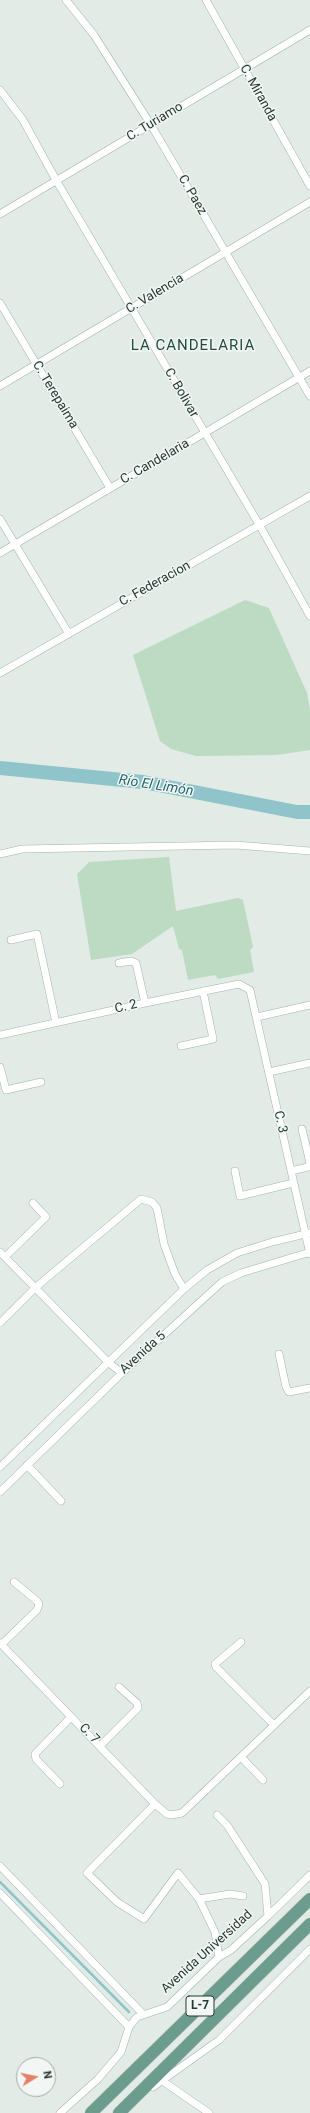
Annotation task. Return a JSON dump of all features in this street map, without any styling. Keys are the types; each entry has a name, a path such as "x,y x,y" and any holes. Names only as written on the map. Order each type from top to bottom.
{"main road":[{"name":"L-7","path":"91,2113 310,1899"},
{"name":"L-7","path":"119,2113 310,1924"}],"street":[{"name":"C. Paez","path":"66,0 94,35 151,125 310,396"},
{"name":"C. Miranda","path":"206,0 310,186"},
{"name":"C. Turiamo","path":"0,214 310,30"},
{"name":"C. Bolivar","path":"0,90 23,120 56,180 260,526 310,616"},
{"name":"C. Valencia","path":"0,386 310,202"},
{"name":"C. Terepaima","path":"0,303 110,488"},
{"name":"C. Candelaria","path":"0,553 310,371"},
{"name":"C. Federacion","path":"0,674 310,496"},
{"path":"0,519 69,634"},
{"path":"0,854 22,849 236,845 310,851"},
{"path":"11,940 37,934 56,1023"},
{"path":"119,963 131,961 136,963 145,1003"},
{"name":"C. 2","path":"0,1035 239,984 250,990"},
{"name":"C. 3","path":"250,990 293,1183 308,1234 310,1253"},
{"path":"181,1046 213,1039 203,991"},
{"path":"257,1016 310,1005"},
{"path":"269,1072 310,1062"},
{"path":"0,1067 6,1090 41,1082"},
{"path":"291,1171 308,1167 310,1163 302,1129"},
{"path":"235,1171 240,1196 293,1183"},
{"path":"0,1323 36,1287 141,1199 152,1202 157,1208 164,1244 175,1274 184,1289"},
{"path":"33,1203 46,1217 3,1254 109,1363 122,1373"},
{"name":"Avenida 5","path":"0,1467 184,1289 207,1270 237,1253 272,1242 308,1234"},
{"name":"Avenida 5","path":"0,1492 122,1373 222,1282 241,1273 310,1253"},
{"path":"279,1354 286,1387 289,1392 310,1388"},
{"path":"27,1465 61,1500"},
{"path":"1,1644 37,1610 37,1600 14,1582"},
{"path":"241,1642 216,1664 216,1667 274,1725"},
{"name":"C. 7","path":"1,1644 155,1804 171,1816 182,1813 241,1757"},
{"path":"100,1746 138,1708 138,1703 119,1687"},
{"path":"263,1780 241,1757 310,1691"},
{"path":"60,1784 36,1759 35,1754 71,1717"},
{"path":"155,1804 87,1873 116,1902 144,1919 178,1873 199,1899 215,1932 220,1957"},
{"path":"217,1815 228,1824 265,1884 268,1916"},
{"path":"0,1866 143,2014"},
{"name":"Avenida Universidad","path":"129,2027 137,2017 167,2007 220,1957 231,1950 268,1916 310,1875"},
{"path":"0,1893 129,2027 126,2041 121,2052 98,2079 60,2113"},
{"path":"199,1899 230,1894 243,1896"},
{"name":"L-7","path":"119,2113 161,2080 218,2040 310,1949"},
{"path":"161,2080 209,2113"}],"green space":[{"path":"245,600 269,608 307,693 310,710 310,750 277,755 196,756 171,749 160,741 133,655"},
{"path":"169,857 176,911 238,898 243,900 253,947 250,950 254,972 218,979 215,975 188,980 182,950 179,949 173,926 132,954 91,960 77,874 89,862"}],"waterway":[{"name":"Río El Limón","path":"0,768 143,782 297,812 310,812"},
{"path":"0,1882 129,2012"}],"district":[{"name":"LA CANDELARIA","path":"193,346"}]}
